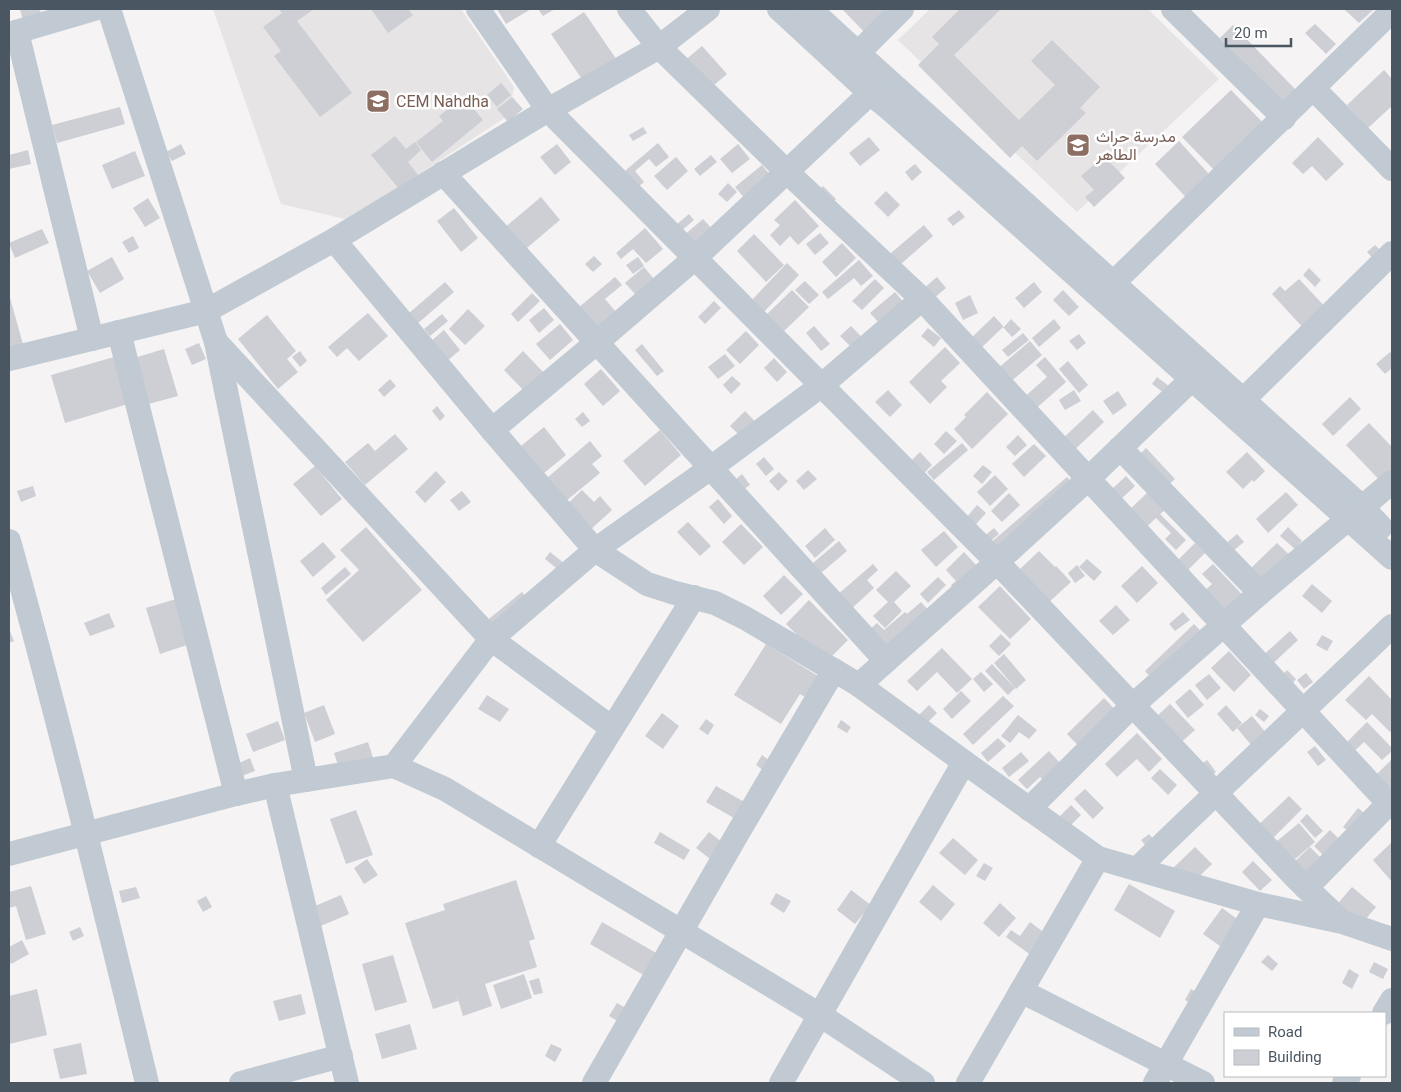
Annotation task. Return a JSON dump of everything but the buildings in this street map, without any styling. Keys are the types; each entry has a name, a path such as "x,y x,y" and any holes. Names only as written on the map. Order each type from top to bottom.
{"street":[{"path":"92,339 13,33 94,9"},
{"path":"109,9 216,342 306,780"},
{"path":"478,9 548,110 997,562 1306,888 1342,922"},
{"path":"629,9 659,47 786,171 922,298 1391,803 1306,888"},
{"path":"9,359 206,311 334,240 548,110 659,47 708,9"},
{"path":"779,9 850,61 878,86 893,112 1106,290 1236,407 1345,516 1356,513 1377,524 1392,537"},
{"path":"810,9 850,61"},
{"path":"850,61 902,9"},
{"path":"1173,9 1284,118"},
{"path":"1106,290 1392,11"},
{"path":"492,430 694,258 878,86"},
{"path":"1313,88 1392,169"},
{"path":"443,173 596,343 712,467 886,661"},
{"path":"334,240 492,430 596,550 620,567 647,584 715,602 859,685 1098,858 1258,904 1342,922 1392,939"},
{"path":"1236,407 1392,253"},
{"path":"1106,290 1192,379 1236,407"},
{"path":"394,766 491,639 596,550 822,385 922,298"},
{"path":"119,332 236,794"},
{"path":"216,342 491,639 612,728"},
{"path":"859,685 1089,478 1192,379"},
{"path":"1120,448 1260,593"},
{"path":"1029,809 1132,706 1260,593 1392,482"},
{"path":"1356,513 1392,558"},
{"path":"9,541 86,833 147,1083"},
{"path":"539,846 694,597"},
{"path":"1137,870 1215,793 1392,626"},
{"path":"594,1083 834,670"},
{"path":"781,1083 964,762"},
{"path":"9,854 275,785 394,766 445,789 820,1015 923,1083"},
{"path":"275,785 347,1083"},
{"path":"968,1083 1098,858"},
{"path":"1161,1074 1258,904"},
{"path":"1021,991 1161,1074 1203,1083"},
{"path":"1385,1012 1392,1000"},
{"path":"241,1083 341,1056"}],"shaded area":[{"name":"CEM Nahdha","path":"213,9 461,9 514,87 509,115 349,220 281,204"},
{"name":"مدرسة حراث الطاهر","path":"930,9 1148,9 1219,79 1077,212 898,40"}],"place":[{"name":"CEM Nahdha","path":"378,101"},
{"name":"مدرسة حراث الطاهر","path":"1078,145"}]}
